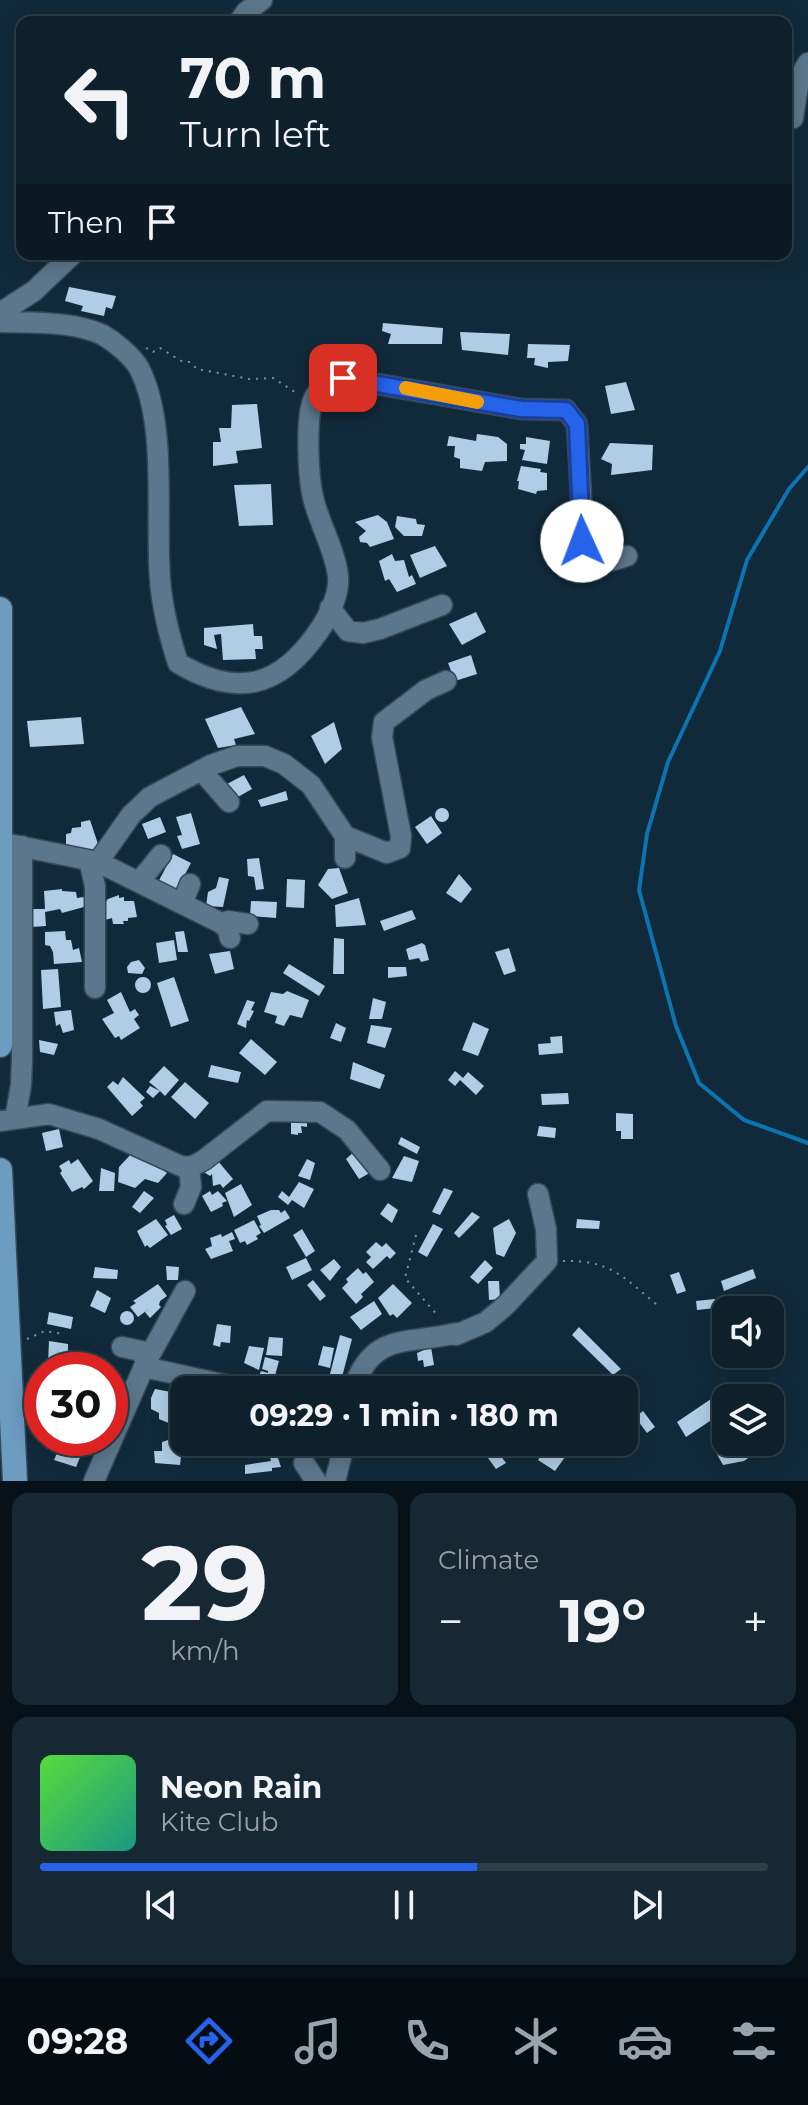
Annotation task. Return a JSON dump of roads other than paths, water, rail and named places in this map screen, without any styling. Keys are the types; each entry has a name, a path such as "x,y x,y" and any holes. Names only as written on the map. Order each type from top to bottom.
{"main road":[{"path":"0,609 12,844 1,892 0,1045"},
{"path":"0,1170 15,1481"}],"street":[{"path":"243,16 262,0"},
{"path":"793,118 804,67 808,63"},
{"path":"0,313 34,291 67,260"},
{"path":"0,295 34,291"},
{"path":"0,322 76,327 101,335 137,364 147,388 156,435 160,581 167,631 178,663 216,682 244,684 279,674 298,657 327,619 338,577 313,499 308,440 314,397 329,383 343,378 521,409 566,410 577,424 584,551 589,560 596,563 627,556"},
{"path":"330,608 348,631 363,633 442,605"},
{"path":"345,836 387,853 400,848 401,836 382,737 384,722 426,690 446,681"},
{"path":"95,988 94,861 131,815 150,797 201,770 237,756 265,756 284,764 311,785 345,836 345,858"},
{"path":"201,770 229,802"},
{"path":"248,924 228,921 225,924 186,894 139,882 94,861 12,844 21,1077 8,1120 49,1114 189,1167 204,1160 267,1111 320,1112 336,1120 380,1170"},
{"path":"139,882 161,855"},
{"path":"184,1204 191,1187 189,1167"},
{"path":"358,1376 371,1354 384,1346 456,1335 486,1322 506,1305 547,1261 546,1229 538,1194"},
{"path":"128,1392 137,1370 185,1291"},
{"path":"122,1347 141,1351 137,1370"},
{"path":"137,1370 188,1375"},
{"path":"94,1481 99,1456"},
{"path":"335,1481 341,1456"},
{"path":"304,1463 316,1481"}],"waterway":[{"path":"808,467 789,489 747,560 720,651 668,762 647,834 639,890 676,1026 699,1083 744,1120 808,1143"}]}
